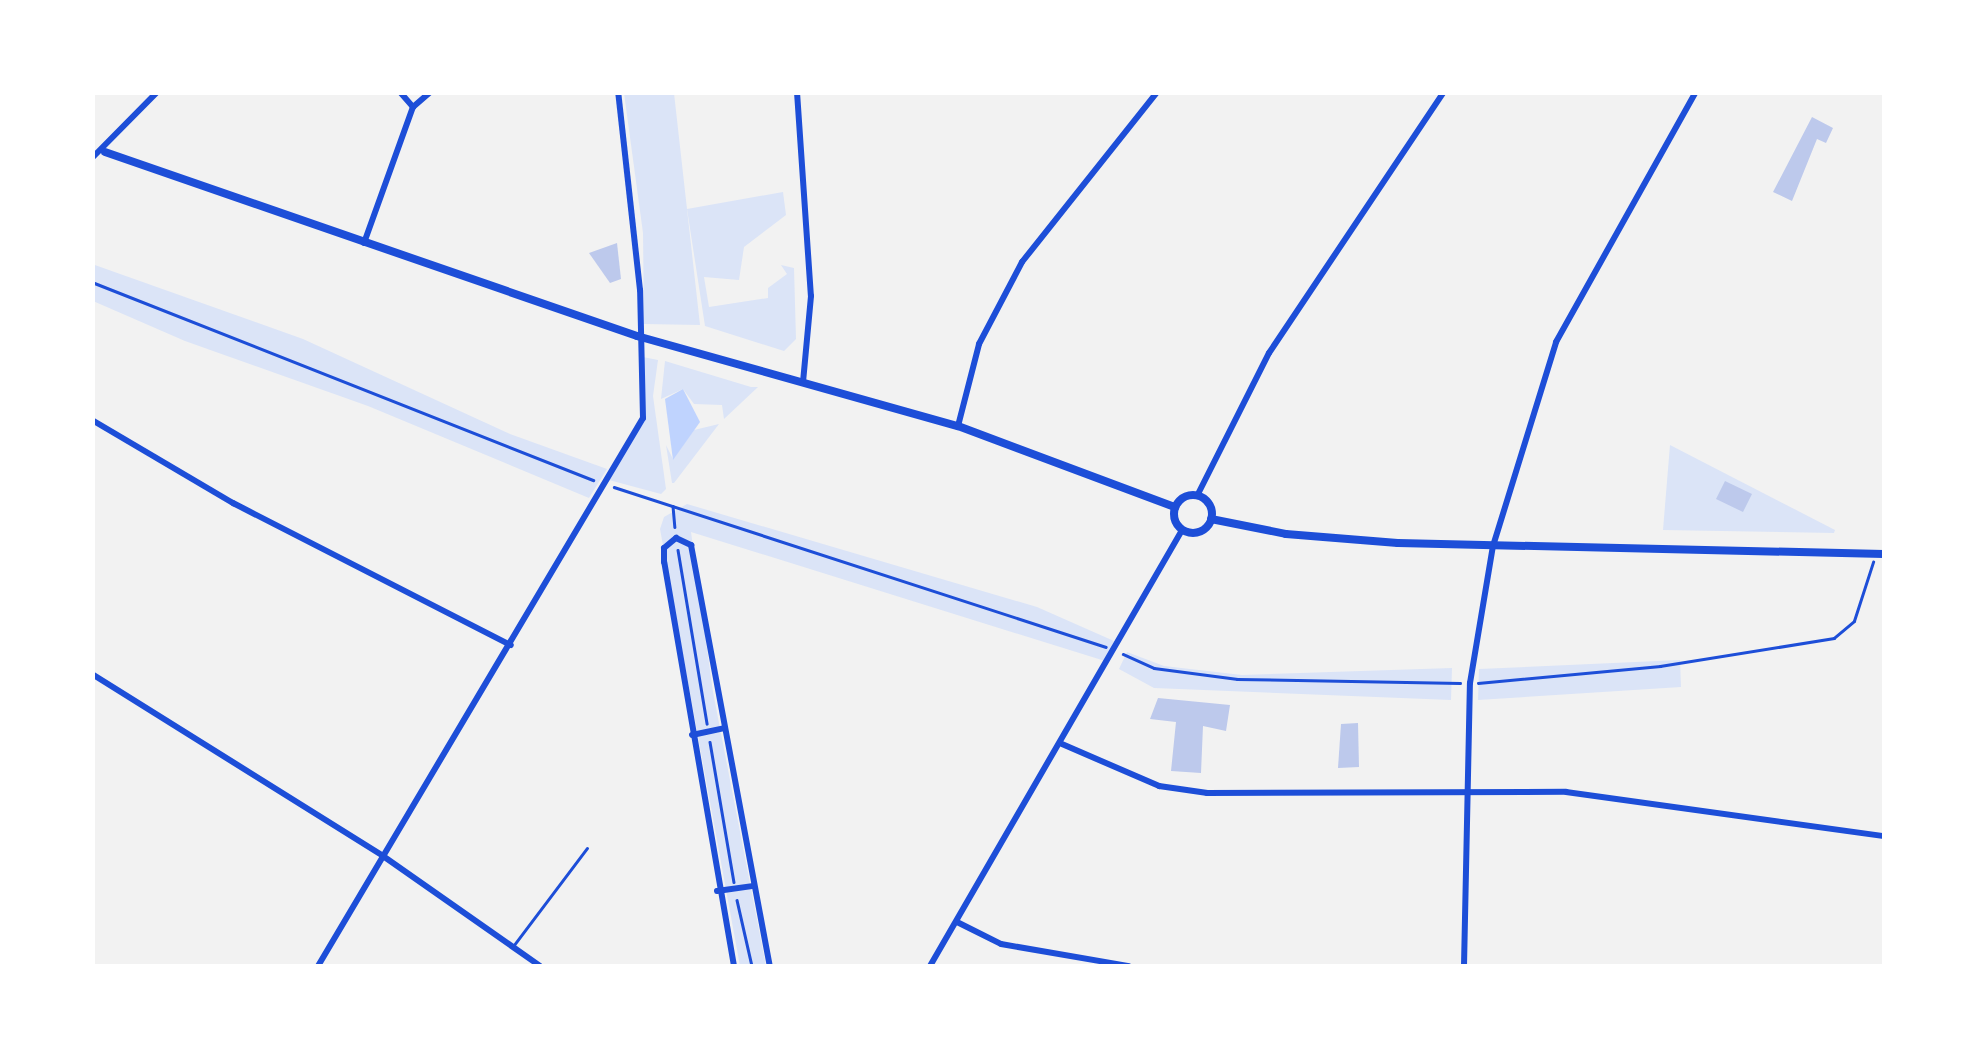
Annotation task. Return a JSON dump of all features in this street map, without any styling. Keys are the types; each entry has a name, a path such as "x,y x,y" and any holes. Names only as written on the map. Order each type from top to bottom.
{"street":[{"path":"92,158 105,152 157,92"},
{"path":"400,92 413,107"},
{"path":"364,244 413,107 430,92"},
{"path":"318,966 643,418 637,336 640,290 618,92"},
{"path":"796,92 812,296 803,384"},
{"path":"958,426 979,344 1022,262 1157,92"},
{"path":"92,145 364,244 637,336 958,426 1175,507 1197,496 1269,353 1444,92"},
{"path":"1464,966 1471,790 1470,683 1493,546 1556,342 1696,92"},
{"path":"92,420 232,504 511,645"},
{"path":"1182,530 1201,532 1211,519 1208,504 1197,496"},
{"path":"930,966 1062,744 1182,530 1175,507"},
{"path":"1211,519 1335,539 1880,555"},
{"path":"734,966 717,891 664,562 664,548 676,538 691,545 770,966"},
{"path":"92,674 383,856 540,966"},
{"path":"692,735 724,728"},
{"path":"1062,744 1160,786 1207,793 1471,790 1605,795 1884,836"},
{"path":"717,891 754,886"},
{"path":"957,922 1001,944 1130,966"}],"lane":[{"path":"513,947 586,848"}],"path":[{"path":"92,282 606,485 1116,650 1154,668 1237,679 1470,683 1588,675 1834,638 1854,621 1880,555"},
{"path":"673,506 735,889 752,966"}],"shaded area":[{"path":"624,93 674,93 700,325 644,324 643,233"},
{"path":"783,192 786,215 744,247 739,280 704,277 709,307 768,298 768,288 787,274 781,265 794,268 796,339 784,351 705,326 687,209"},
{"path":"92,264 303,339 510,434 607,469 589,498 368,406 185,341 93,301"},
{"path":"643,357 658,360 653,396 666,489 661,494 609,480 645,420"},
{"path":"665,361 758,387 724,419 722,405 694,404 683,389 661,399"},
{"path":"719,424 672,483 666,445 673,459 694,430"},
{"path":"1670,445 1835,530 1834,533 1663,530"},
{"path":"687,504 1037,607 1114,641 1105,661 691,532 713,692 766,966 740,966 660,529 664,517"},
{"path":"1127,652 1164,666 1242,675 1452,668 1451,700 1154,688 1119,669"},
{"path":"1680,660 1681,687 1478,700 1479,669"}],"water":[{"path":"683,389 700,422 673,460 665,399"}],"building":[{"path":"1812,117 1833,128 1826,143 1817,139 1792,201 1773,192"},
{"path":"617,243 621,279 610,283 589,253"},
{"path":"1725,481 1752,494 1743,512 1716,499"},
{"path":"1158,698 1230,705 1226,731 1203,726 1201,773 1171,771 1176,722 1150,719"},
{"path":"1358,723 1359,767 1338,768 1341,724"}]}
